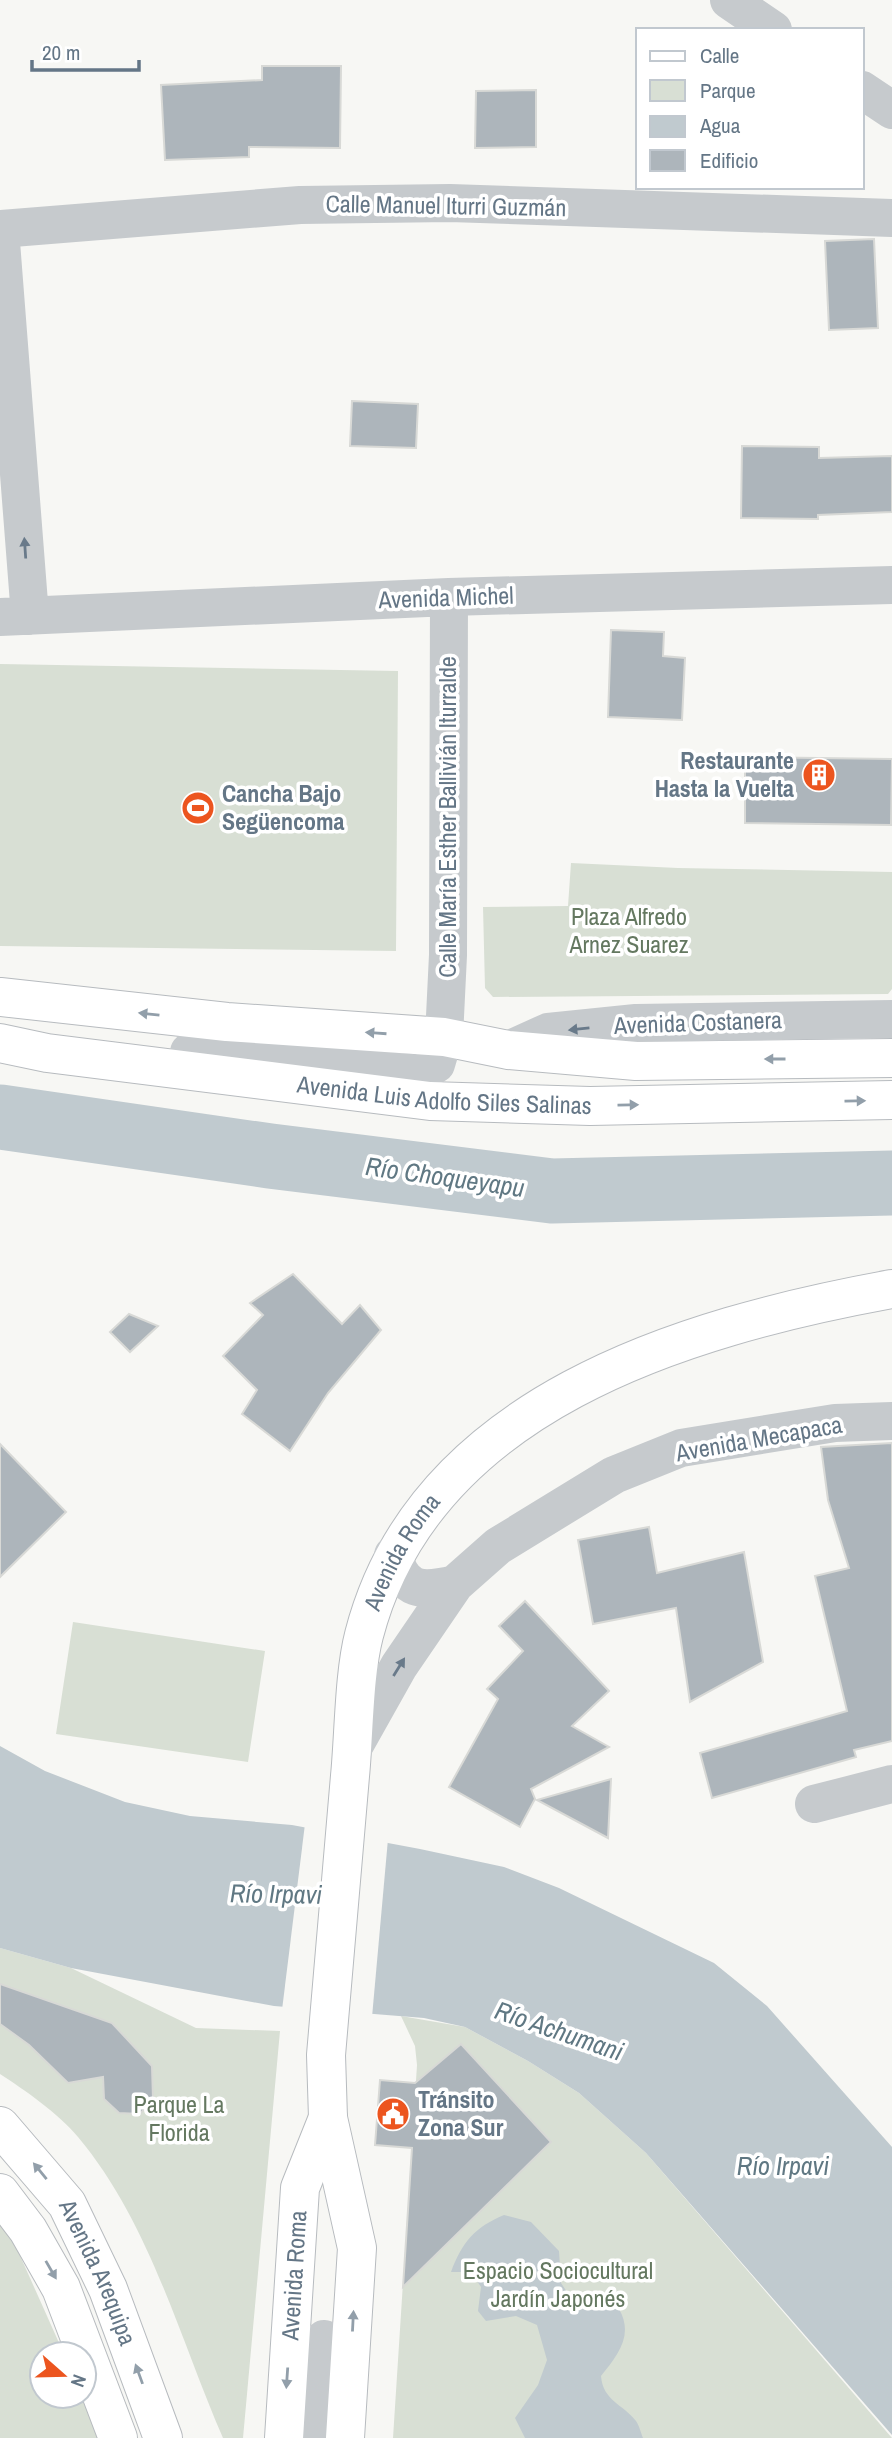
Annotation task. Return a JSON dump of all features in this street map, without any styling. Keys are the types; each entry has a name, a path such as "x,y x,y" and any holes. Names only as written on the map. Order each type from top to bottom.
{"main road":[{"name":"Avenida Luis Adolfo Siles Salinas","path":"0,997 227,1022 444,1037 508,1050 636,1061 892,1058"},
{"name":"Avenida Luis Adolfo Siles Salinas","path":"0,1042 47,1053 430,1101 590,1106 892,1100"},
{"name":"Avenida Roma","path":"345,2438 357,2248 328,2118 326,2055 364,1637 393,1555 424,1508 464,1467 511,1426 573,1388 655,1351 732,1326 810,1304 892,1289"},
{"name":"Avenida Roma","path":"284,2438 300,2188 328,2118"},
{"name":"Avenida Arequipa","path":"0,2126 68,2204 108,2289 163,2438"},
{"name":"Avenida Arequipa","path":"0,2193 28,2230 61,2288 118,2438"}],"street":[{"path":"729,0 770,28"},
{"path":"864,91 892,110"},
{"name":"Calle Manuel Iturri Guzmán","path":"0,229 300,205 450,203 892,218"},
{"path":"0,229 15,616"},
{"name":"Avenida Michel","path":"15,616 449,597 892,585"},
{"name":"Calle María Esther Ballivián Iturralde","path":"444,1037 448,955 449,597"},
{"name":"Avenida Costanera","path":"508,1050 548,1032 636,1023 892,1019"},
{"path":"0,1042 50,1038 421,1074 436,1064 444,1037"},
{"name":"Avenida Mecapaca","path":"353,1748 399,1666 455,1584 498,1546 614,1475 681,1448 835,1423 892,1421"},
{"path":"393,1555 398,1573 412,1587 431,1590 455,1584"},
{"path":"814,1804 892,1784"},
{"path":"311,2438 318,2344 324,2339 330,2346 324,2438"}],"green space":[{"name":"Cancha Bajo Següencoma","path":"0,664 398,671 396,951 0,946"},
{"name":"Plaza Alfredo Arnez Suarez","path":"571,863 892,872 892,989 888,994 493,997 485,988 483,907 568,906"},
{"path":"73,1622 265,1651 248,1762 56,1734"},
{"name":"Parque La Florida","path":"0,1948 71,1968 196,2028 280,2031 243,2438 223,2438 144,2243 103,2170 61,2119 0,2074"},
{"name":"Espacio Sociocultural Jardín Japonés","path":"401,2016 465,2027 528,2061 579,2093 646,2153 892,2438 393,2438 417,2065 415,2046"},
{"path":"0,2222 13,2240 58,2340 28,2340 28,2410 87,2410 98,2438 0,2438"}],"water":[{"name":"Río Irpavi","path":"0,1746 45,1771 125,1802 190,1816 292,1825 504,1867 559,1888 714,1963 767,2006 892,2147 892,2435 646,2153 579,2093 528,2061 465,2027 424,2018 274,2006 71,1968 0,1948"},
{"path":"504,2215 531,2222 559,2251 561,2283 569,2295 607,2299 619,2309 625,2327 622,2344 601,2376 605,2391 636,2421 643,2438 525,2438 515,2418 538,2385 547,2360 537,2325 516,2316 486,2321 478,2311 481,2287 471,2272 451,2272 460,2252 477,2230"}],"pier":[{"path":"305,1824 388,1839 372,2017 282,2010"}],"building":[{"path":"262,66 341,66 340,148 249,147 249,157 165,160 161,85 262,80"},
{"path":"536,90 536,147 475,148 476,91"},
{"path":"874,239 878,328 829,330 825,241"},
{"path":"352,401 418,404 416,448 350,446"},
{"path":"742,446 819,447 819,458 892,456 892,512 818,515 818,519 741,518"},
{"path":"611,630 664,632 663,656 685,658 682,720 608,717"},
{"name":"Restaurante Hasta la Vuelta","path":"745,757 892,759 891,825 745,823"},
{"path":"293,1274 342,1324 360,1305 381,1330 328,1393 290,1451 242,1414 257,1390 223,1356 263,1315 250,1303"},
{"path":"129,1314 158,1326 130,1352 110,1332"},
{"path":"892,1443 892,1741 854,1750 856,1757 712,1798 700,1753 847,1711 815,1576 849,1568 828,1500 821,1447"},
{"path":"0,1444 66,1512 0,1577"},
{"path":"649,1527 657,1573 744,1552 763,1662 690,1702 676,1608 593,1624 578,1540"},
{"path":"525,1601 609,1691 572,1726 609,1747 531,1789 535,1799 520,1827 449,1787 498,1699 487,1689 523,1651 499,1626"},
{"path":"611,1779 608,1838 537,1800"},
{"path":"0,1984 112,2023 152,2066 153,2099 140,2114 119,2113 104,2099 103,2077 68,2083 29,2045 0,2024"},
{"path":"461,2044 551,2142 403,2287 412,2148 375,2145 380,2080 415,2083"}],"waterway":[{"name":"Río Choqueyapu","path":"0,1117 270,1156 552,1191 892,1183"}],"place":[{"name":"Restaurante Hasta la Vuelta","path":"819,775"},
{"name":"Cancha Bajo Següencoma","path":"198,808"},
{"name":"Tránsito Zona Sur","path":"393,2114"}],"water label":[{"name":"Río Achumani","path":"559,2031"}]}
